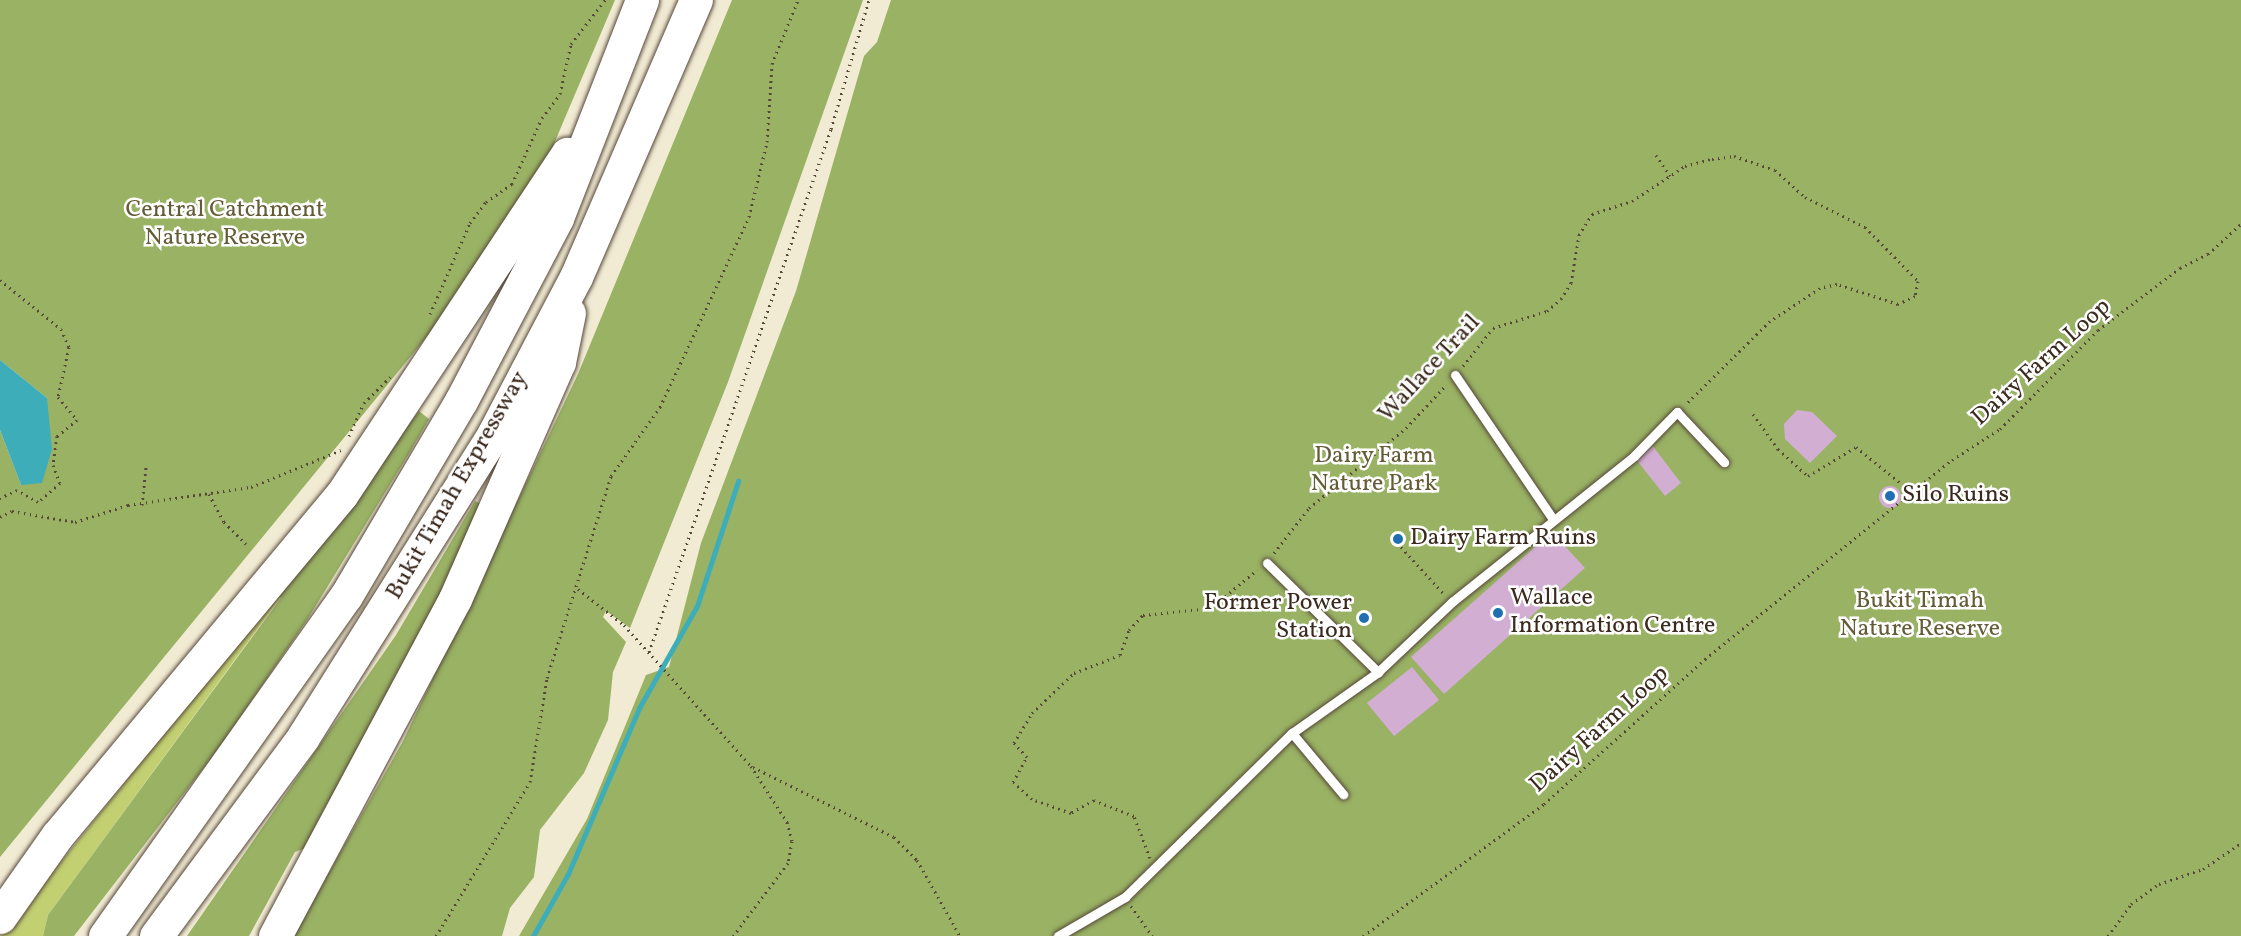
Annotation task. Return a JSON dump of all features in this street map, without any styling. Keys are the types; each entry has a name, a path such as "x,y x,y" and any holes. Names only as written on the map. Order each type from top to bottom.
{"highway":[{"name":"Bukit Timah Expressway","path":"105,936 346,596 461,401 557,218 642,0"},
{"name":"Bukit Timah Expressway","path":"156,936 303,737 378,624 493,435 576,277 696,0"},
{"path":"0,917 57,836 368,459 602,100"},
{"path":"275,936 455,599 559,362 576,277"}],"lane":[{"path":"1455,375 1553,519"},
{"path":"1058,936 1125,897 1292,733 1378,672 1452,602 1634,456 1677,412 1724,462"},
{"path":"1267,563 1378,672"},
{"path":"1292,733 1343,794"}],"path":[{"path":"425,324 464,246 470,223 486,202 512,184 542,118 560,94 571,44 606,0"},
{"path":"436,936 527,790 538,758 547,678 578,589 611,476 660,407 749,217 767,142 772,64 798,0"},
{"path":"649,652 831,129 869,0"},
{"path":"1656,155 1670,176"},
{"name":"Wallace Trail","path":"1156,868 1134,816 1094,800 1071,813 1032,799 1013,782 1027,757 1014,743 1032,713 1074,673 1120,655 1129,630 1143,615 1211,608 1267,563 1309,508 1406,428 1455,375 1493,328 1547,311 1562,299 1571,283 1579,235 1592,214 1649,193 1670,176 1712,159 1755,160 1805,197 1865,227 1919,285 1911,300 1898,304 1837,284 1820,288 1770,321 1677,412"},
{"name":"Dairy Farm Loop","path":"1363,936 1535,811 1616,736 1731,639 2000,429 2098,330 2180,268 2208,254 2241,224"},
{"path":"0,280 61,329 69,347 58,397 78,420 57,436 53,465 60,483 38,502 17,490 0,498"},
{"path":"0,517 12,511 75,522 142,505 251,487 347,448 352,423 364,403 381,381 398,372"},
{"path":"1753,414 1778,449 1808,476 1856,447 1914,494"},
{"path":"142,505 146,466"},
{"path":"209,494 224,522 246,544"},
{"path":"1401,547 1452,602"},
{"path":"578,589 596,598 649,652 751,766 779,805 792,841 778,882 736,925 733,936"},
{"path":"751,766 894,837 918,860 960,936"},
{"path":"2108,936 2131,904 2159,884 2203,869 2241,843"},
{"path":"1125,897 1152,936"}],"green space":[{"name":"Central Catchment Nature Reserve","path":"0,0 615,0 542,172 498,250 0,857 0,430 21,485 47,398 0,360"},
{"path":"732,0 863,0 728,382 630,628 606,611 603,617 626,642 613,672 608,720 584,773 540,830 534,877 510,908 502,936 293,936 402,743 578,374"},
{"name":"Bukit Timah Nature Reserve","path":"891,0 2241,0 2241,936 519,936 587,819 646,675 669,667 701,543 796,291 864,56 877,42"},
{"path":"419,411 429,419 410,452 307,620 219,748 74,936 43,936 48,915 281,598 276,595"},
{"path":"475,501 485,506 311,846 295,852 249,936 187,936 396,635"},
{"path":"276,595 281,597 48,915 43,936 1,936"}],"water":[{"path":"0,360 47,398 52,449 42,483 21,485 0,430"}],"building":[{"path":"1797,410 1812,412 1837,436 1810,463 1785,439 1784,424"},
{"path":"1652,445 1681,483 1665,496 1635,458"},
{"name":"Silo Ruins","path":"1890,486 1898,489 1901,497 1898,505 1890,508 1882,505 1879,497 1882,489"},
{"name":"Wallace Information Centre","path":"1552,532 1585,568 1444,694 1411,657"},
{"path":"1412,667 1439,700 1394,736 1367,703"}],"waterway":[{"path":"533,936 568,874 639,708 697,606 738,481"}],"place":[{"name":"Silo Ruins","path":"1890,496"},
{"name":"Dairy Farm Ruins","path":"1398,539"},
{"name":"Wallace Information Centre","path":"1498,613"},
{"name":"Former Power Station","path":"1364,618"}],"park label":[{"name":"Dairy Farm Nature Park","path":"1374,471"}]}
